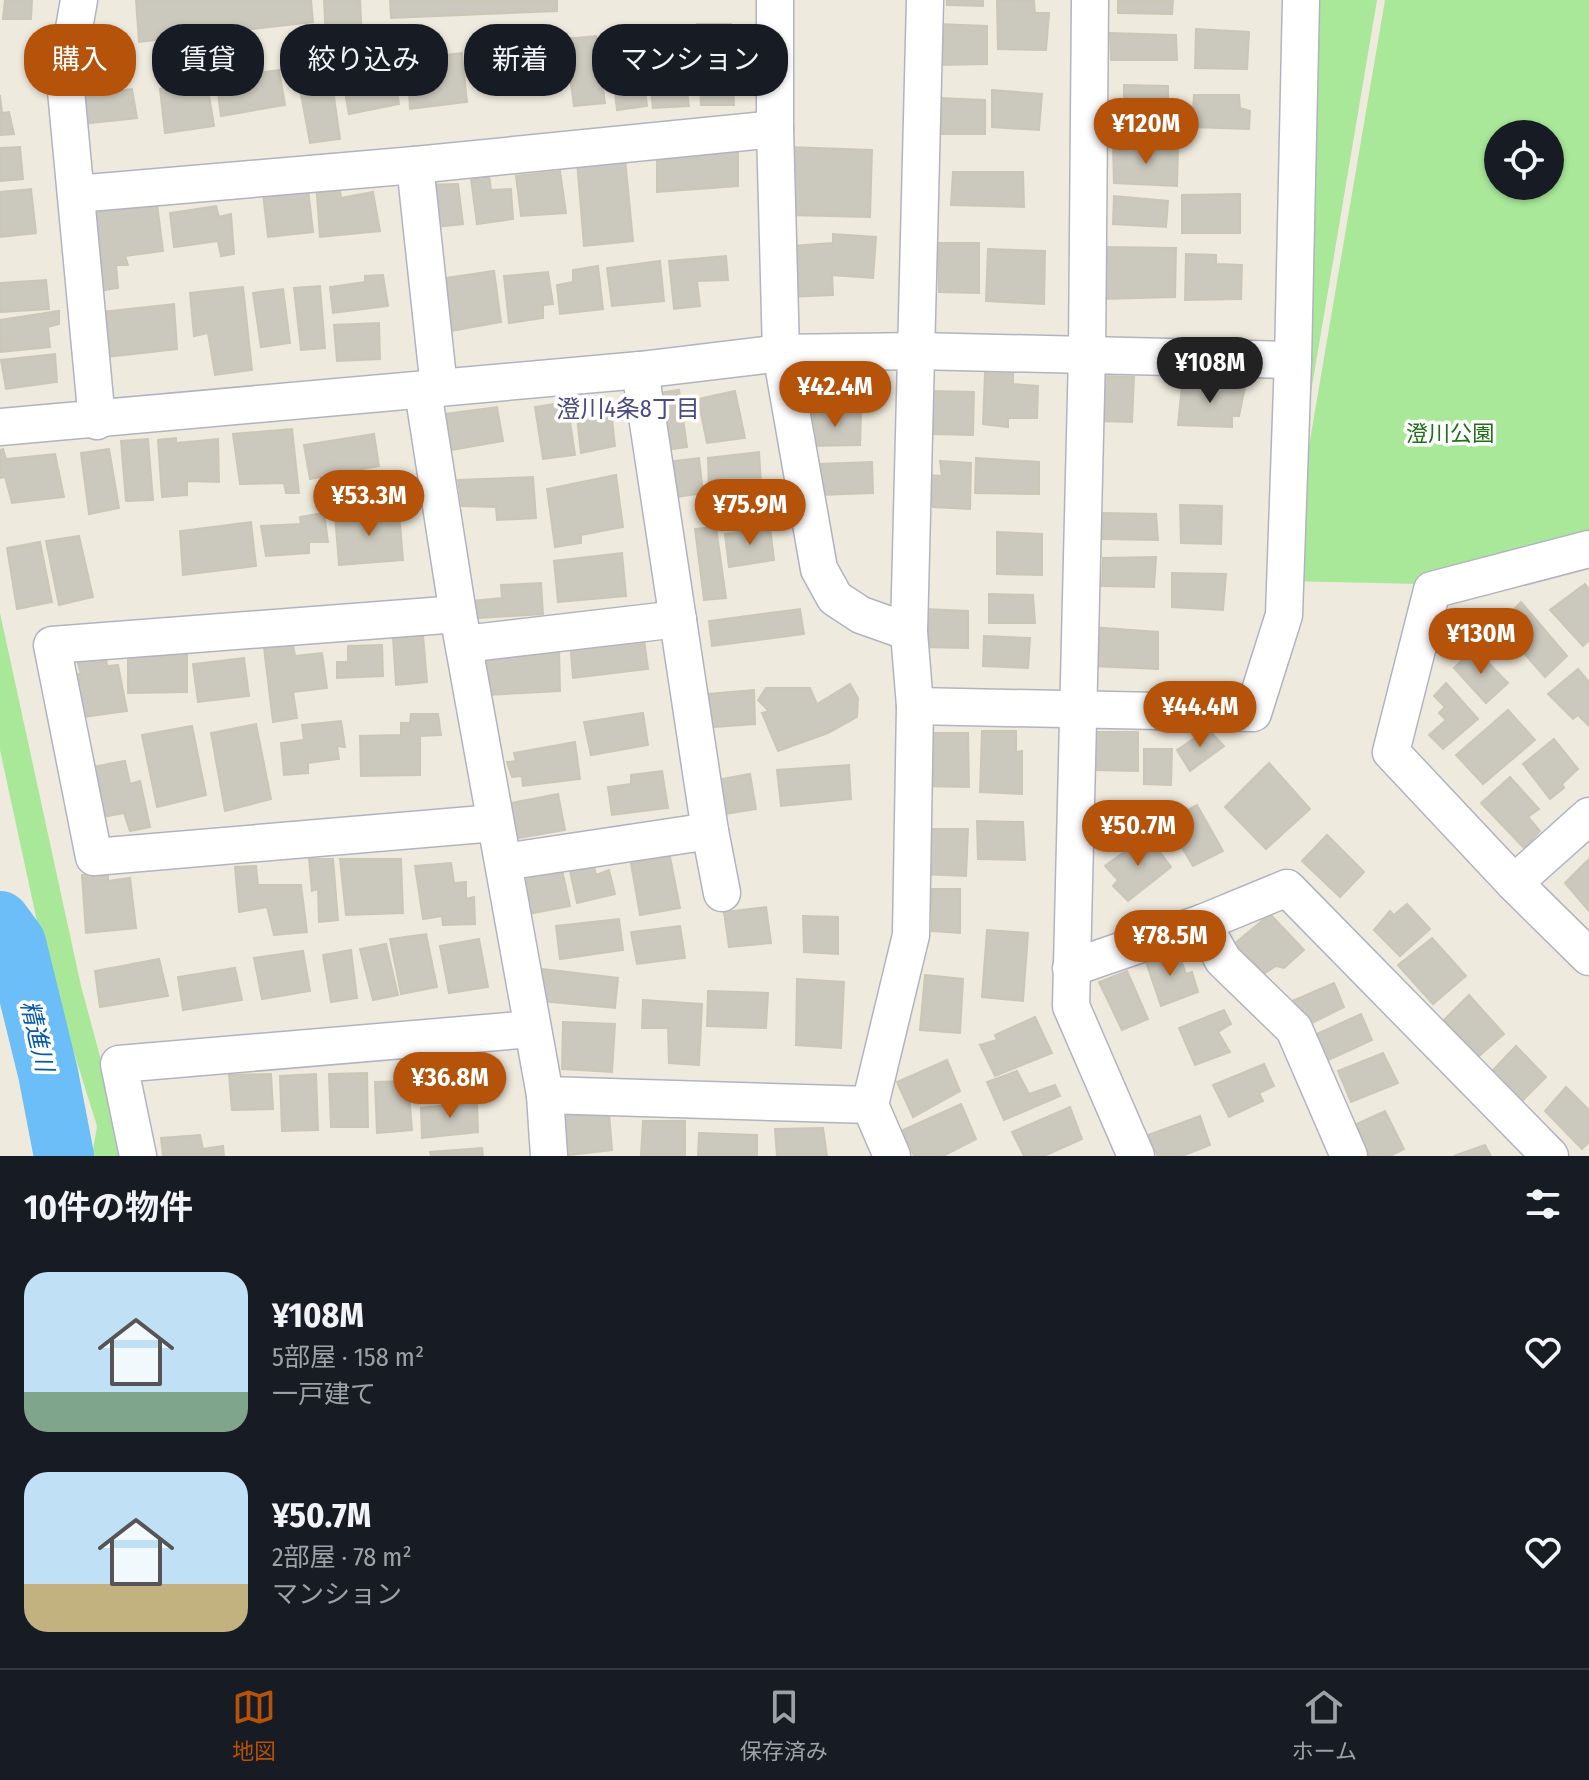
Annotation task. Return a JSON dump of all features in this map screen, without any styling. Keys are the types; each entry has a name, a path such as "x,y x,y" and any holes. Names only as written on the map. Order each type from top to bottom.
{"street":[{"path":"79,0 65,80 97,421"},
{"path":"775,0 781,353 819,569 835,598 861,615 909,632"},
{"path":"892,1156 870,1105 911,935 915,706 909,632 925,0"},
{"path":"1090,0 1087,354 1071,1006 1136,1156"},
{"path":"915,706 1253,713 1284,615 1301,0"},
{"path":"76,194 415,165 775,129"},
{"path":"415,165 431,389 461,629 545,1095 549,1156"},
{"path":"0,427 97,421 640,370 781,353 918,351 1293,360"},
{"path":"640,370 722,893"},
{"path":"1589,549 1432,590 1391,752 1514,883 1589,957"},
{"path":"495,823 94,857 52,645 678,619"},
{"path":"1514,883 1589,816"},
{"path":"504,862 710,831"},
{"path":"1071,968 1202,923 1287,888 1550,1156"},
{"path":"1202,923 1223,960 1294,1029 1349,1156"},
{"path":"138,1156 119,1064 532,1029"},
{"path":"545,1095 870,1105"}],"green space":[{"path":"1303,0 1377,0 1307,416"},
{"name":"澄川公園","path":"1385,0 1589,0 1589,535 1419,584 1286,581"},
{"path":"0,613 81,986 127,1156 92,1156 97,1126 46,963 0,750"}],"building":[{"path":"5,0 32,0 31,19 3,19"},
{"path":"136,0 311,0 313,22 264,28 264,24 152,24 152,41 139,42"},
{"path":"324,0 360,0 361,24 325,24"},
{"path":"390,0 557,0 557,11 391,18"},
{"path":"947,0 983,0 983,6 947,5"},
{"path":"997,0 1034,1 1035,13 1049,13 1046,50 998,49"},
{"path":"1118,0 1173,0 1172,14 1118,13"},
{"path":"937,24 987,26 987,64 938,65"},
{"path":"1196,29 1249,32 1247,69 1195,68"},
{"path":"1110,33 1176,35 1177,60 1111,60"},
{"path":"592,36 592,96 604,96 605,103 574,106 576,38"},
{"path":"462,53 467,102 410,109 409,96 448,96 448,55"},
{"path":"279,70 280,96 283,96 285,105 221,116 218,96 264,96 264,72"},
{"path":"1124,85 1168,86 1168,123 1124,122"},
{"path":"992,90 1042,94 1039,130 992,127"},
{"path":"0,95 2,113 9,112 14,134 0,135"},
{"path":"1194,95 1239,95 1240,108 1250,111 1249,129 1192,127"},
{"path":"80,96 133,96 137,118 82,124"},
{"path":"161,96 209,96 214,126 165,133"},
{"path":"301,96 334,96 340,139 310,143"},
{"path":"346,96 398,96 399,104 349,114"},
{"path":"615,96 646,96 647,106 617,110"},
{"path":"651,96 688,96 689,106 653,108"},
{"path":"701,96 734,96 734,105 701,105"},
{"path":"940,98 985,100 985,134 940,134"},
{"path":"1113,146 1178,148 1177,186 1114,183"},
{"path":"20,147 23,179 0,181 0,148"},
{"path":"787,147 872,150 870,217 788,215"},
{"path":"738,148 738,186 657,192 657,154"},
{"path":"625,158 633,241 584,246 577,161"},
{"path":"560,171 566,213 521,216 516,176"},
{"path":"953,172 1023,172 1024,207 951,205"},
{"path":"489,175 491,190 511,189 513,219 477,224 471,179"},
{"path":"338,180 341,198 373,192 380,231 320,237 316,182"},
{"path":"458,184 463,224 427,228 422,185"},
{"path":"31,189 36,233 0,237 0,192"},
{"path":"308,189 313,232 268,237 263,194"},
{"path":"1240,194 1240,233 1182,233 1182,195"},
{"path":"1114,196 1168,201 1166,227 1113,224"},
{"path":"157,204 163,251 125,256 128,265 116,265 118,288 85,293 86,211"},
{"path":"216,206 219,217 231,214 234,254 221,256 218,241 174,247 170,213"},
{"path":"833,234 876,237 873,278 832,275 833,295 786,297 777,247 833,243"},
{"path":"938,243 979,243 979,293 939,292"},
{"path":"1103,247 1176,248 1175,297 1103,299"},
{"path":"988,249 1045,251 1044,304 986,301"},
{"path":"1186,254 1216,255 1216,264 1242,265 1241,299 1185,300"},
{"path":"726,256 728,280 697,281 700,306 674,309 669,261"},
{"path":"660,261 664,301 612,306 607,268"},
{"path":"598,266 603,309 560,314 557,285 573,282 573,270"},
{"path":"494,271 501,322 445,332 438,279"},
{"path":"548,272 553,304 543,305 543,318 509,323 504,276"},
{"path":"383,275 388,306 333,313 330,287 365,282 365,276"},
{"path":"46,280 49,309 0,312 0,283"},
{"path":"320,286 325,348 301,350 294,288"},
{"path":"243,287 252,370 215,375 208,333 194,336 190,293"},
{"path":"283,289 290,343 261,347 253,293"},
{"path":"174,304 177,349 107,357 102,312"},
{"path":"59,311 59,324 48,327 50,347 1,352 0,320"},
{"path":"379,323 380,359 337,361 334,325"},
{"path":"55,354 57,382 6,389 1,360"},
{"path":"840,365 838,375 853,375 853,369 868,369 866,407 785,407 788,367"},
{"path":"985,373 1013,374 1013,384 1038,386 1037,418 1008,418 1008,427 983,424"},
{"path":"1101,376 1134,377 1132,422 1096,421"},
{"path":"1182,385 1245,387 1239,416 1232,416 1232,427 1178,425"},
{"path":"679,390 687,447 653,452 644,395"},
{"path":"735,391 745,438 707,443 698,399"},
{"path":"932,391 974,392 973,435 932,434"},
{"path":"567,402 575,455 543,459 535,407"},
{"path":"497,407 503,441 451,450 444,414"},
{"path":"611,411 615,446 581,453 577,417"},
{"path":"861,413 860,445 811,446 810,414"},
{"path":"292,429 299,493 286,493 284,483 240,484 233,434"},
{"path":"374,434 379,466 310,479 304,445"},
{"path":"176,438 176,443 218,439 219,482 187,481 187,495 162,497 158,440"},
{"path":"148,439 153,500 126,501 121,441"},
{"path":"3,449 6,459 55,454 64,497 12,503 5,477 0,478 0,450"},
{"path":"109,449 119,508 89,514 81,453"},
{"path":"759,452 761,485 709,490 708,458"},
{"path":"699,458 703,493 657,500 650,464"},
{"path":"976,458 1039,462 1039,494 975,493"},
{"path":"940,461 971,463 970,509 933,507 930,475 942,476"},
{"path":"872,462 873,493 820,495 818,464"},
{"path":"616,475 623,527 581,535 581,543 555,547 547,489"},
{"path":"533,477 536,518 497,520 496,507 462,506 458,480"},
{"path":"769,493 771,520 719,527 717,500"},
{"path":"1180,505 1222,506 1221,544 1181,543"},
{"path":"399,511 403,560 339,565 335,515"},
{"path":"324,513 328,542 309,542 309,553 266,556 261,526 301,524 300,517"},
{"path":"1102,513 1156,514 1158,540 1103,539"},
{"path":"251,522 256,566 183,575 180,531"},
{"path":"716,527 726,598 704,600 695,529"},
{"path":"770,527 774,560 729,567 725,534"},
{"path":"997,532 1042,534 1042,575 997,574"},
{"path":"79,536 93,597 59,605 46,541"},
{"path":"40,542 52,602 17,609 7,548"},
{"path":"622,553 626,596 558,602 554,561"},
{"path":"1156,557 1154,587 1102,586 1103,558"},
{"path":"1172,573 1226,574 1223,610 1172,607"},
{"path":"541,583 543,614 464,619 463,602 502,598 501,585"},
{"path":"1585,584 1589,589 1589,640 1583,646 1550,610"},
{"path":"989,594 1033,595 1035,623 989,623"},
{"path":"1521,602 1567,656 1545,677 1499,625"},
{"path":"800,609 804,634 712,646 709,621"},
{"path":"923,609 968,611 968,648 921,647"},
{"path":"1091,627 1158,632 1158,669 1092,666"},
{"path":"643,632 648,669 573,678 570,641"},
{"path":"423,635 427,682 396,685 393,637"},
{"path":"984,636 1030,638 1028,668 983,666"},
{"path":"293,645 295,656 322,653 327,688 293,692 297,718 273,722 264,648"},
{"path":"382,645 383,676 337,678 337,662 348,662 348,646"},
{"path":"559,648 560,691 486,695 482,652"},
{"path":"1474,648 1508,683 1486,703 1454,668"},
{"path":"128,653 187,654 187,692 128,693"},
{"path":"106,654 107,666 118,665 127,711 69,719 71,675 81,674 77,660"},
{"path":"244,658 249,696 198,702 193,664"},
{"path":"1578,669 1589,682 1589,726 1578,715 1573,719 1548,694"},
{"path":"1446,683 1478,719 1443,749 1429,735 1446,720 1439,713 1445,707 1434,696"},
{"path":"850,684 858,698 857,717 828,733 778,751 762,713 769,711 758,700 766,688 810,688 817,704"},
{"path":"754,690 755,724 687,729 685,696"},
{"path":"1508,710 1535,740 1483,784 1456,755"},
{"path":"643,713 648,745 591,755 584,722"},
{"path":"411,714 438,714 441,735 420,736 420,775 361,776 360,736 401,735 401,723 410,723"},
{"path":"341,721 345,747 337,746 339,759 308,763 308,773 284,775 281,743 304,740 302,725"},
{"path":"256,724 271,799 225,811 211,733"},
{"path":"192,726 206,795 157,807 142,735"},
{"path":"1208,729 1224,746 1190,771 1177,750"},
{"path":"982,731 1016,731 1016,752 1022,751 1022,794 980,792"},
{"path":"1094,732 1138,732 1138,771 1094,770"},
{"path":"919,733 968,733 969,787 918,786"},
{"path":"1554,739 1578,769 1562,784 1564,788 1550,799 1523,764"},
{"path":"575,742 580,779 523,786 522,776 512,777 507,762 516,761 514,753"},
{"path":"1144,749 1172,749 1171,785 1144,784"},
{"path":"125,761 130,784 140,781 150,827 130,831 124,813 97,818 86,768"},
{"path":"1269,763 1310,809 1266,849 1225,807"},
{"path":"849,765 851,799 781,806 777,770"},
{"path":"662,771 668,808 612,815 608,787 631,784 631,775"},
{"path":"750,774 756,809 700,818 695,784"},
{"path":"1510,777 1539,809 1528,817 1540,831 1524,848 1481,803"},
{"path":"558,794 565,830 518,838 511,803"},
{"path":"1197,805 1223,851 1193,866 1166,821"},
{"path":"977,821 1023,822 1025,860 978,859"},
{"path":"921,829 968,829 966,876 922,874"},
{"path":"1147,835 1171,867 1128,901 1113,886 1118,880 1105,866"},
{"path":"1327,835 1364,872 1340,897 1302,861"},
{"path":"670,857 680,908 640,915 631,863"},
{"path":"309,859 333,859 338,920 319,922 318,889 312,891"},
{"path":"340,859 401,859 403,913 346,915"},
{"path":"1589,859 1589,911 1565,883"},
{"path":"451,863 454,883 466,882 466,899 474,897 475,924 443,925 442,916 423,919 415,866"},
{"path":"256,866 258,885 301,885 307,932 274,935 267,907 239,912 235,867"},
{"path":"594,866 596,875 609,870 615,894 577,903 570,871"},
{"path":"562,870 570,906 523,915 512,879"},
{"path":"108,871 108,881 130,878 136,928 86,933 82,875"},
{"path":"932,889 960,889 960,933 932,931"},
{"path":"1407,904 1430,929 1400,956 1374,930 1390,911 1394,915"},
{"path":"766,907 771,943 729,947 724,912"},
{"path":"1270,914 1304,950 1284,968 1276,966 1265,973 1234,944"},
{"path":"803,916 838,917 838,954 804,952"},
{"path":"619,919 623,950 560,959 556,926"},
{"path":"680,926 685,958 637,964 631,932"},
{"path":"987,930 1028,933 1023,1001 982,997"},
{"path":"426,934 437,987 401,994 390,939"},
{"path":"1432,938 1466,976 1433,1004 1398,965"},
{"path":"479,939 488,987 449,993 440,946"},
{"path":"386,944 398,995 373,1000 360,949"},
{"path":"351,950 357,998 331,1002 323,955"},
{"path":"303,951 310,991 262,999 254,958"},
{"path":"1170,951 1175,962 1181,960 1186,974 1192,972 1198,992 1161,1006 1145,959"},
{"path":"159,959 168,996 100,1007 95,971"},
{"path":"235,968 242,1000 183,1010 178,977"},
{"path":"542,969 618,978 615,1008 541,1001"},
{"path":"1127,971 1148,1019 1122,1030 1099,982"},
{"path":"925,975 963,979 960,1033 920,1030"},
{"path":"797,979 844,982 841,1048 796,1045"},
{"path":"1334,983 1344,1007 1306,1026 1292,1001"},
{"path":"708,991 768,993 766,1028 707,1026"},
{"path":"1469,995 1504,1034 1479,1056 1444,1020"},
{"path":"643,1000 702,1004 699,1065 669,1063 668,1028 642,1028"},
{"path":"1224,1010 1231,1024 1218,1032 1230,1052 1195,1065 1179,1028"},
{"path":"1361,1014 1372,1040 1320,1064 1308,1038"},
{"path":"1035,1017 1052,1053 995,1076 980,1045 997,1040 995,1035"},
{"path":"563,1022 615,1024 612,1072 562,1069"},
{"path":"1516,1046 1546,1077 1521,1102 1492,1071"},
{"path":"1383,1053 1398,1083 1351,1102 1338,1071"},
{"path":"474,1057 476,1090 419,1094 416,1062"},
{"path":"947,1060 960,1091 913,1117 897,1082"},
{"path":"1264,1064 1274,1086 1259,1093 1263,1101 1229,1117 1213,1085"},
{"path":"1017,1071 1029,1094 1055,1085 1060,1096 1004,1120 987,1082"},
{"path":"367,1073 368,1127 331,1127 329,1074"},
{"path":"271,1074 273,1109 232,1110 229,1075"},
{"path":"316,1074 318,1130 282,1131 280,1076"},
{"path":"408,1081 412,1130 377,1133 375,1082"},
{"path":"1566,1087 1589,1110 1589,1142 1582,1149 1545,1111"},
{"path":"608,1101 612,1150 561,1156 557,1113"},
{"path":"477,1102 478,1132 422,1138 421,1108"},
{"path":"961,1104 976,1139 943,1156 914,1156 903,1130"},
{"path":"1070,1107 1082,1139 1044,1156 1024,1156 1012,1132"},
{"path":"1385,1111 1404,1149 1390,1156 1365,1156 1350,1127"},
{"path":"1200,1116 1210,1145 1182,1156 1158,1156 1148,1135"},
{"path":"643,1121 685,1121 685,1156 641,1156"},
{"path":"823,1128 827,1156 777,1156 775,1129"},
{"path":"699,1133 757,1135 757,1156 698,1156"},
{"path":"200,1135 203,1149 223,1146 224,1156 163,1156 161,1138"},
{"path":"1485,1145 1491,1156 1454,1156"},
{"path":"482,1148 483,1156 431,1156 430,1152"}],"waterway":[{"name":"精進川","path":"0,921 16,943 48,1073 64,1156"}],"district":[{"name":"澄川4条8丁目","path":"628,409"}]}
